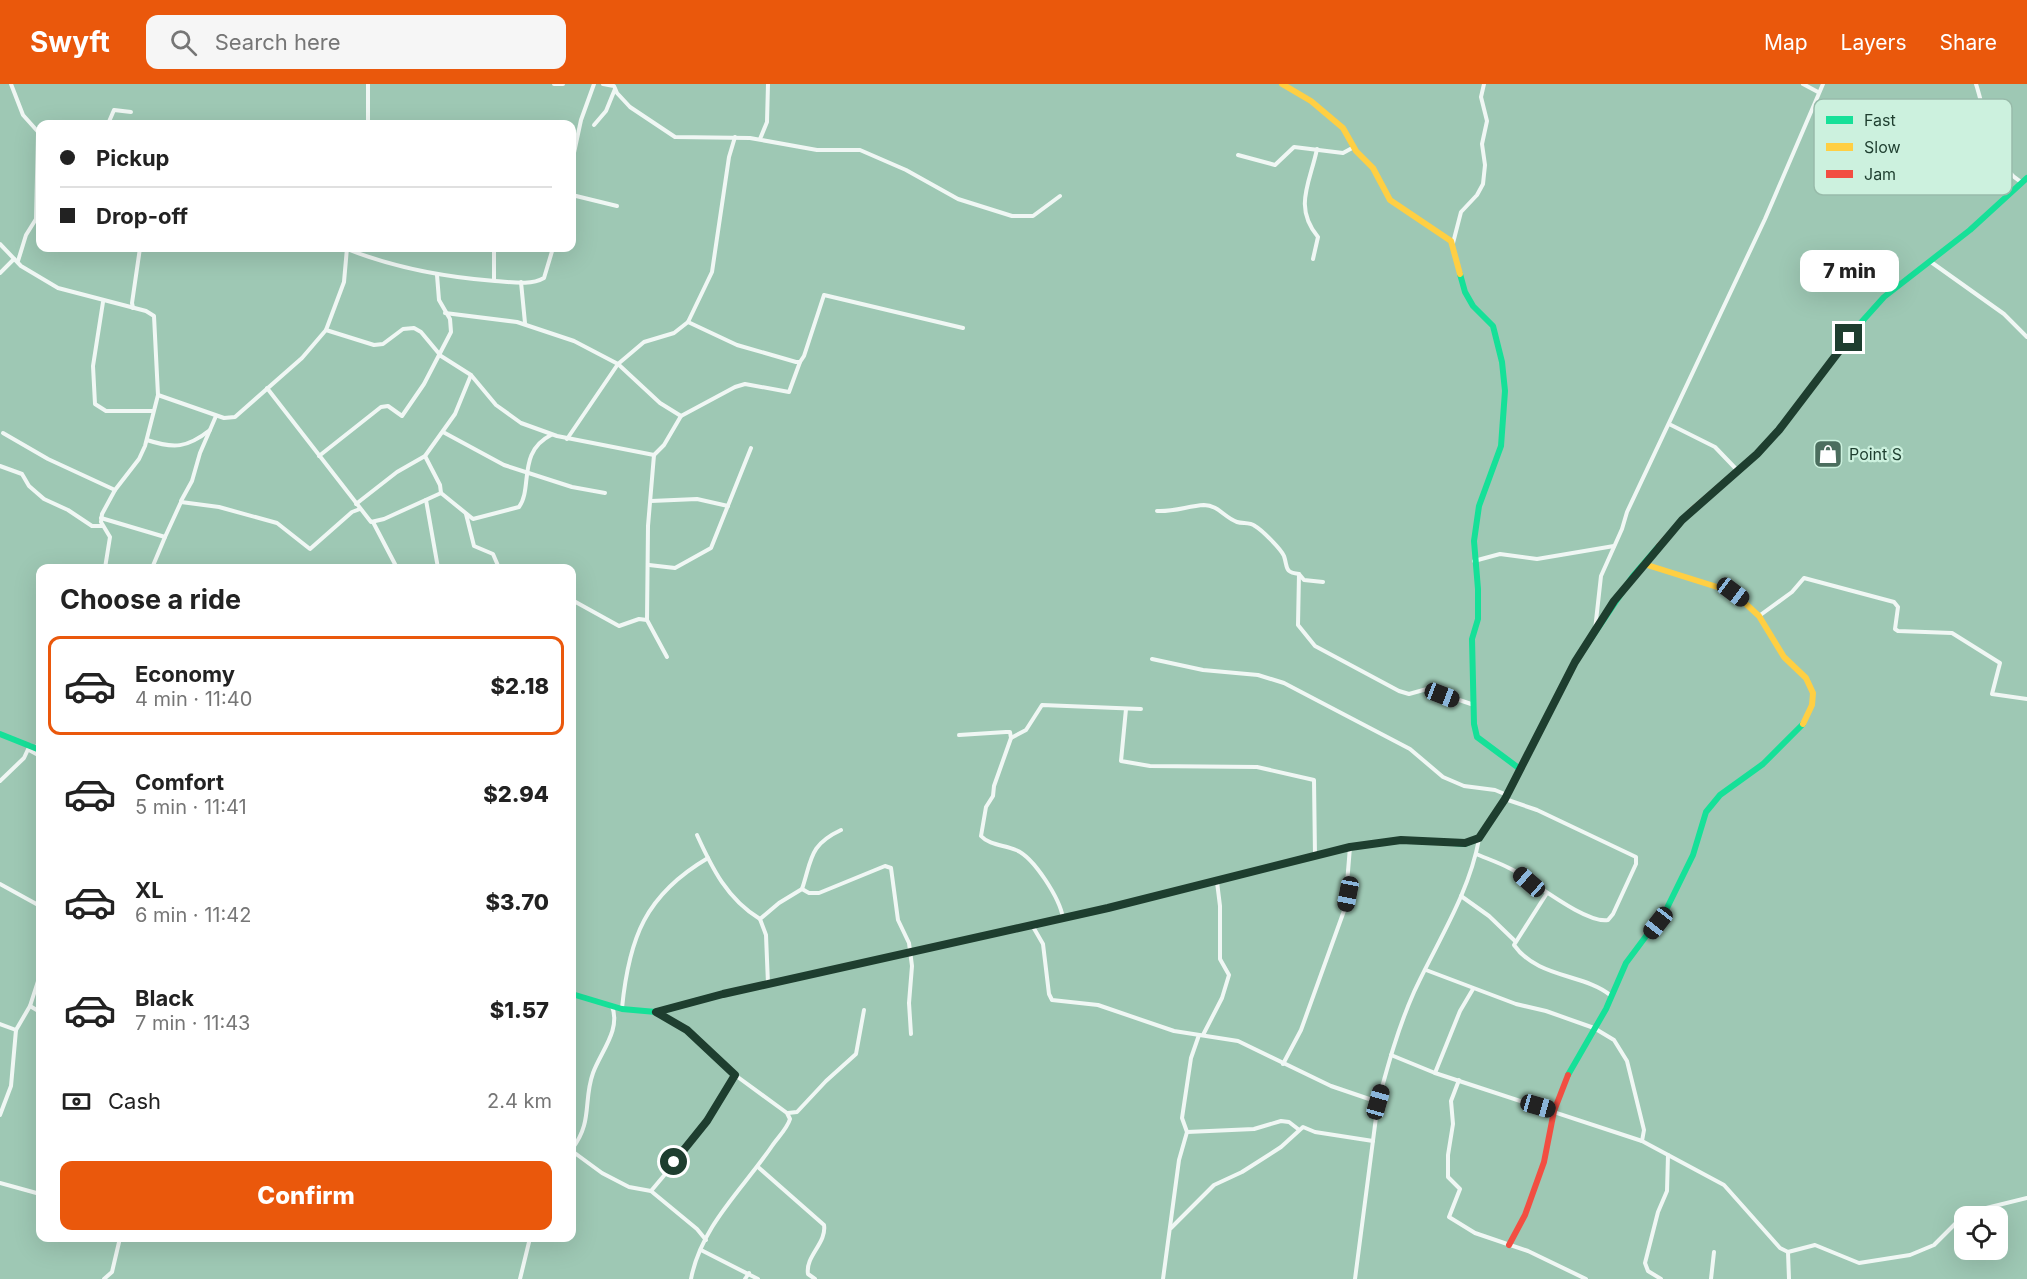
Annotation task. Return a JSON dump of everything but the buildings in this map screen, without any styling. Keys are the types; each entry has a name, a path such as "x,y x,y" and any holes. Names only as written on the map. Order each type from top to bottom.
{"main road":[{"path":"1282,84 1311,101 1340,126 1354,147 1373,168 1390,200 1444,234 1453,244 1466,292 1473,306 1493,326 1502,362 1505,391 1501,447 1479,506 1474,561 1478,589 1478,619 1472,639 1474,705 1477,737 1520,769"},
{"path":"2012,191 2024,180"},
{"path":"576,995 622,1009 656,1012 909,952 1032,926 1217,882 1350,847 1401,840 1465,843 1479,838 1506,797 1575,662 1644,564 1690,511 1738,471 1779,430 1860,323 1884,297 1931,262 2007,195"},
{"path":"1509,1245 1525,1215 1544,1162 1554,1111 1573,1063 1606,1009 1610,995 1633,952 1667,908 1693,855 1706,812 1713,801 1756,771 1805,721 1813,698 1810,686 1778,648 1760,616 1733,592 1644,564"},
{"path":"0,734 35,747"}],"street":[{"path":"11,84 23,115 36,130"},
{"path":"368,84 368,120"},
{"path":"554,84 563,84"},
{"path":"576,141 580,120 594,84"},
{"path":"603,84 615,86 630,107 675,137 735,137 760,139 818,150 860,150 906,170 958,199 1012,216 1033,216 1060,196"},
{"path":"760,139 767,122 768,84"},
{"path":"1453,244 1461,212 1477,195 1483,184 1485,165 1482,144 1486,121 1481,97 1484,84"},
{"path":"1803,84 1818,92"},
{"path":"1815,99 1822,84"},
{"path":"1976,84 1980,99"},
{"path":"594,125 609,105 615,86"},
{"path":"1595,631 1601,576 1627,512 1765,219 1814,102"},
{"path":"110,120 114,110 131,112"},
{"path":"567,439 618,364 644,342 674,333 688,322 712,272 729,157 735,137"},
{"path":"1238,155 1275,165 1294,147 1345,153 1354,147"},
{"path":"1313,259 1318,237 1308,226 1304,210 1317,149"},
{"path":"576,196 616,206"},
{"path":"0,273 16,260 26,235 36,219"},
{"path":"0,244 21,266 58,288 154,316 158,395 143,454 115,490 101,518 102,526 110,537 111,545 106,564"},
{"path":"134,309 132,303 139,252"},
{"path":"158,395 216,416 230,418 240,415 267,388 303,358 326,330 344,282 347,252"},
{"path":"360,252 437,275 521,282 539,281 544,278 552,252"},
{"path":"494,252 494,280"},
{"path":"1931,262 2004,314 2027,337"},
{"path":"319,456 381,407 388,406 400,416 405,415 441,356 451,332 450,319 439,300 437,275"},
{"path":"521,282 525,323"},
{"path":"667,657 647,620 651,501 654,455 664,445 681,416 742,384 789,392 824,295 963,328"},
{"path":"103,302 93,366 93,396 96,408 123,412 153,411"},
{"path":"446,313 525,323 574,342 618,364 660,403 681,416"},
{"path":"688,322 737,345 801,362"},
{"path":"326,330 374,345 383,344 403,328 414,328 421,332 441,356 471,375 496,405 510,415 552,435 654,455"},
{"path":"356,504 397,472 425,456 455,414 471,375"},
{"path":"267,388 356,504 374,522 395,564"},
{"path":"154,564 192,481 200,453 216,416"},
{"path":"1669,424 1715,447 1738,471"},
{"path":"147,440 174,447 197,439 211,430"},
{"path":"443,432 491,460 572,487 605,493"},
{"path":"3,433 57,463 115,490"},
{"path":"425,456 440,485 441,493 466,514 476,519 519,507 523,496 525,471 538,444 552,435"},
{"path":"649,565 675,568 708,551 714,543 752,448"},
{"path":"0,466 22,474 29,486 44,499 68,510 87,524 95,527 102,526"},
{"path":"374,522 441,493"},
{"path":"651,501 697,499 728,506"},
{"path":"426,500 437,564"},
{"path":"181,501 219,507 277,523 308,549 313,548 352,512 360,509"},
{"path":"1157,511 1210,506 1237,522 1253,525 1267,535 1283,555 1285,568 1290,573 1299,574 1304,579 1323,582"},
{"path":"466,514 474,546 493,554 497,564"},
{"path":"101,518 165,537"},
{"path":"1474,561 1500,555 1537,559 1615,546"},
{"path":"1299,574 1298,625 1315,646 1399,691 1409,694 1426,688 1474,705"},
{"path":"1760,616 1792,592 1804,578 1894,602 1898,607 1895,629 1898,631 1944,631 1960,636 2000,663 1992,694 2027,699"},
{"path":"576,602 619,626 641,619 647,620"},
{"path":"1152,659 1203,670 1258,675 1284,683 1410,749 1443,777 1464,786 1495,790 1636,856 1636,864 1608,920 1594,919 1547,893 1512,869 1476,854"},
{"path":"1063,918 1062,907 1051,889 1023,854 981,836 986,807 993,796 994,786 1011,738 1026,730 1042,705 1141,709"},
{"path":"1126,709 1122,728 1124,746 1119,758 1123,762 1150,766 1257,767 1314,780 1315,856"},
{"path":"959,735 1008,732 1011,738"},
{"path":"0,781 35,747"},
{"path":"760,919 779,903 802,890 808,864 818,845 823,838 841,830"},
{"path":"697,835 714,871 737,902 760,919 766,935 768,985"},
{"path":"1355,1279 1378,1102 1391,1055 1403,1018 1461,896 1476,854 1479,838"},
{"path":"1283,1064 1301,1030 1345,908 1350,847"},
{"path":"622,1009 627,970 648,912 674,881 708,858"},
{"path":"802,890 819,893 889,866 898,920 909,943 912,966 909,1003 911,1034"},
{"path":"1163,1279 1172,1228 1179,1161 1187,1132 1182,1118 1191,1058 1222,998 1229,975 1220,959 1220,906 1217,882"},
{"path":"0,884 36,904"},
{"path":"1515,941 1547,893"},
{"path":"1461,896 1490,916 1515,941 1517,950 1541,966 1568,979 1596,986 1610,995"},
{"path":"1032,926 1044,944 1049,994 1052,1000 1098,1005 1174,1031 1238,1041 1331,1086 1378,1102"},
{"path":"1426,970 1473,989 1594,1028 1614,1040 1624,1054 1644,1130 1642,1141"},
{"path":"0,1115 11,1086 16,1030 30,1006 36,987"},
{"path":"1435,1073 1460,1011 1473,989"},
{"path":"30,1006 36,1010"},
{"path":"576,1143 585,1127 593,1072 614,1025 615,1015 612,1006"},
{"path":"656,1012 687,1030 735,1075 787,1113 797,1112 856,1054 864,1010"},
{"path":"0,1024 16,1030"},
{"path":"1391,1055 1435,1073 1642,1141 1724,1185 1780,1248 1788,1252 1815,1245 1859,1263 1910,1255 1934,1245 1966,1213 2027,1198"},
{"path":"651,1191 693,1141 735,1075"},
{"path":"1459,1080 1451,1101 1453,1124 1448,1155 1448,1180 1460,1189 1449,1217 1475,1233 1528,1251 1586,1279"},
{"path":"691,1279 701,1250 722,1210 758,1167 789,1123 787,1113"},
{"path":"1187,1132 1254,1129 1286,1121 1298,1129"},
{"path":"1172,1228 1214,1185 1242,1172 1281,1147 1298,1129 1303,1127 1315,1132 1373,1141"},
{"path":"576,1153 602,1173 629,1187 651,1191 698,1229 706,1240"},
{"path":"1661,1279 1648,1271 1645,1263 1658,1212 1667,1191 1668,1155"},
{"path":"758,1167 824,1225 824,1234 808,1264 808,1274 814,1279"},
{"path":"0,1183 36,1193"},
{"path":"104,1279 112,1272 119,1242"},
{"path":"520,1279 529,1242"},
{"path":"701,1250 749,1272 758,1279"},
{"path":"1712,1279 1714,1252"},
{"path":"1788,1252 1790,1279"},
{"path":"745,1279 749,1272"}],"traffic: fast":[{"path":"2012,192 2027,178"},
{"path":"1857,327 1884,297 1970,230 2008,195"},
{"path":"1460,274 1465,292 1473,306 1493,326 1502,362 1505,391 1501,446 1479,506 1474,541 1478,589 1478,619 1472,639 1474,724 1477,737 1520,769"},
{"path":"1453,843 1465,844 1479,838 1505,799 1575,662 1633,576 1659,546"},
{"path":"1568,1075 1606,1009 1626,963 1667,908 1693,855 1706,812 1720,795 1763,764 1803,724"},
{"path":"0,734 36,748"},
{"path":"576,995 622,1009 656,1012 723,994 1108,908 1263,869"}],"traffic: slow":[{"path":"1282,84 1311,101 1343,128 1356,151 1373,168 1390,200 1451,241 1460,274"},
{"path":"1644,564 1733,592 1759,616 1784,657 1806,678 1813,693 1812,705 1803,724"},
{"path":"1263,869 1350,847 1401,840 1453,843"}],"traffic: jam":[{"path":"1659,546 1691,511 1757,454 1779,430 1857,327"},
{"path":"1509,1245 1525,1215 1544,1162 1554,1111 1568,1075"}],"place":[{"name":"Point S","path":"1828,454"}],"route":[{"path":"674,1162 693,1141 735,1075 687,1030 656,1012 723,994 1108,908 1350,847 1401,840 1465,843 1479,838 1505,799 1575,662 1614,601 1690,511 1757,454 1779,430 1849,338"}]}
